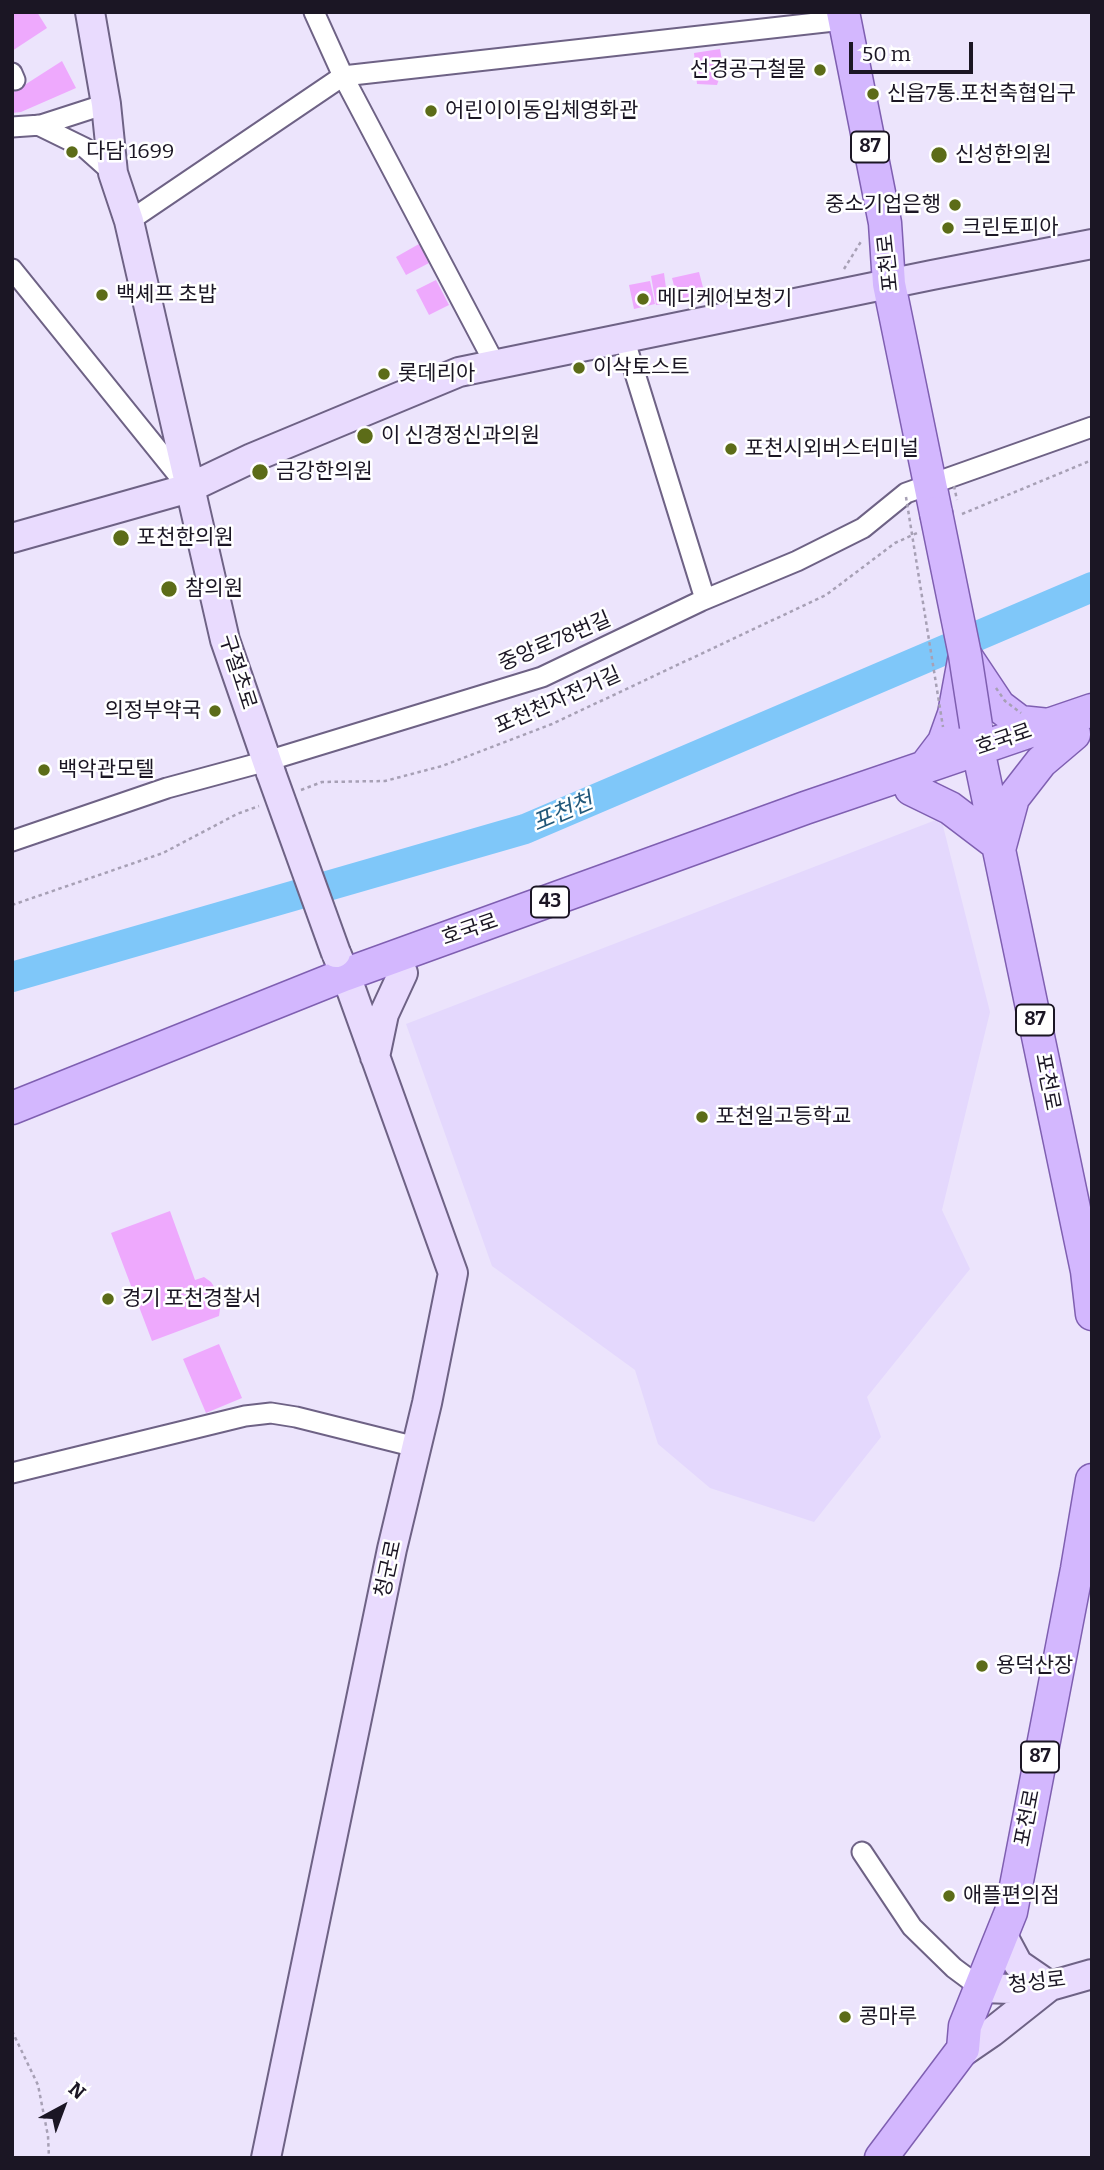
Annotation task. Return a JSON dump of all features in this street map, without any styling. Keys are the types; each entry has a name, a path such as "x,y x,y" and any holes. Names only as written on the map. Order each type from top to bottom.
{"main road":[{"name":"포천로","path":"843,16 885,223 889,284 925,506"},
{"name":"87","path":"925,506 965,655 983,736"},
{"path":"965,655 954,714 931,756 950,808 1000,846 1013,798 1041,762 1077,724"},
{"path":"983,736 1020,722 1077,724"},
{"name":"호국로","path":"12,1108 344,973 983,736 1077,724"},
{"name":"포천로","path":"983,736 1000,846 1087,1271 1092,1314"},
{"name":"호국로","path":"12,1126 344,973 403,973 931,756"},
{"name":"포천로","path":"881,2158 963,2049 965,2026 1011,1912 1092,1480"},
{"name":"포천로","path":"858,2158 900,2107 946,2037 965,2026"}],"street":[{"path":"12,127 38,125 106,104 90,12"},
{"path":"314,12 343,76 496,366"},
{"path":"129,221 343,76 843,16"},
{"name":"구절초로","path":"106,104 113,173 129,221 225,640 344,973"},
{"path":"38,125 85,148 113,173"},
{"path":"12,538 189,488 252,458 459,372 1092,244"},
{"path":"12,269 189,488"},
{"path":"624,338 705,599"},
{"name":"중앙로78번길","path":"12,841 167,788 269,767 542,677 705,599 797,561 863,528 925,506 1092,427"},
{"name":"청군로","path":"266,2158 392,1549 453,1273 344,973"},
{"path":"375,1056 384,1014 403,973"},
{"path":"12,1473 245,1416 271,1413 416,1447"},
{"path":"862,1852 912,1927 946,1961 981,1988"},
{"path":"957,2056 1050,1986 1018,1964 1003,1936"},
{"name":"청성로","path":"981,1988 1050,1986 1092,1974"}],"path":[{"path":"844,269 862,239"},
{"path":"684,301 751,288"},
{"name":"포천천자전거길","path":"298,791 322,782 385,781 442,766 552,724 826,595 895,543 925,506 1092,460"},
{"path":"925,506 931,756"},
{"path":"12,905 163,853 237,814 261,805"},
{"path":"12,2031 38,2085 50,2158"}],"shaded area":[{"name":"포천일고등학교","path":"941,818 990,1012 942,1210 970,1269 867,1397 881,1437 814,1522 710,1488 658,1444 635,1370 492,1266 406,1024"}],"building":[{"path":"37,12 47,28 12,51 12,14"},
{"path":"720,49 723,67 717,85 697,84 694,53"},
{"path":"62,61 76,88 21,112 12,113 12,93"},
{"path":"419,244 429,263 406,275 396,257"},
{"path":"699,272 705,295 678,301 672,278"},
{"path":"664,273 666,288 674,289 677,301 656,305 651,276"},
{"path":"436,280 449,305 429,315 416,290"},
{"path":"650,281 655,304 634,309 629,285"},
{"path":"170,1211 195,1280 204,1277 211,1282 220,1296 220,1309 219,1316 152,1341 111,1233"},
{"path":"219,1344 242,1398 206,1413 183,1359"}],"waterway":[{"name":"포천천","path":"12,977 525,829 1092,587"}],"place":[{"name":"선경공구철물","path":"820,70"},
{"name":"신읍7통.포천축협입구","path":"873,94"},
{"name":"어린이이동입체영화관","path":"431,111"},
{"name":"다담 1699","path":"72,152"},
{"name":"신성한의원","path":"939,155"},
{"name":"중소기업은행","path":"955,205"},
{"name":"크린토피아","path":"948,228"},
{"name":"백셰프 초밥","path":"102,295"},
{"name":"메디케어보청기","path":"643,299"},
{"name":"이삭토스트","path":"579,368"},
{"name":"롯데리아","path":"384,374"},
{"name":"이 신경정신과의원","path":"365,436"},
{"name":"포천시외버스터미널","path":"731,449"},
{"name":"금강한의원","path":"260,472"},
{"name":"포천한의원","path":"121,538"},
{"name":"참의원","path":"169,589"},
{"name":"의정부약국","path":"215,711"},
{"name":"백악관모텔","path":"44,770"},
{"name":"포천일고등학교","path":"702,1117"},
{"name":"경기 포천경찰서","path":"108,1299"},
{"name":"용덕산장","path":"982,1666"},
{"name":"애플편의점","path":"949,1896"},
{"name":"콩마루","path":"845,2017"}]}
